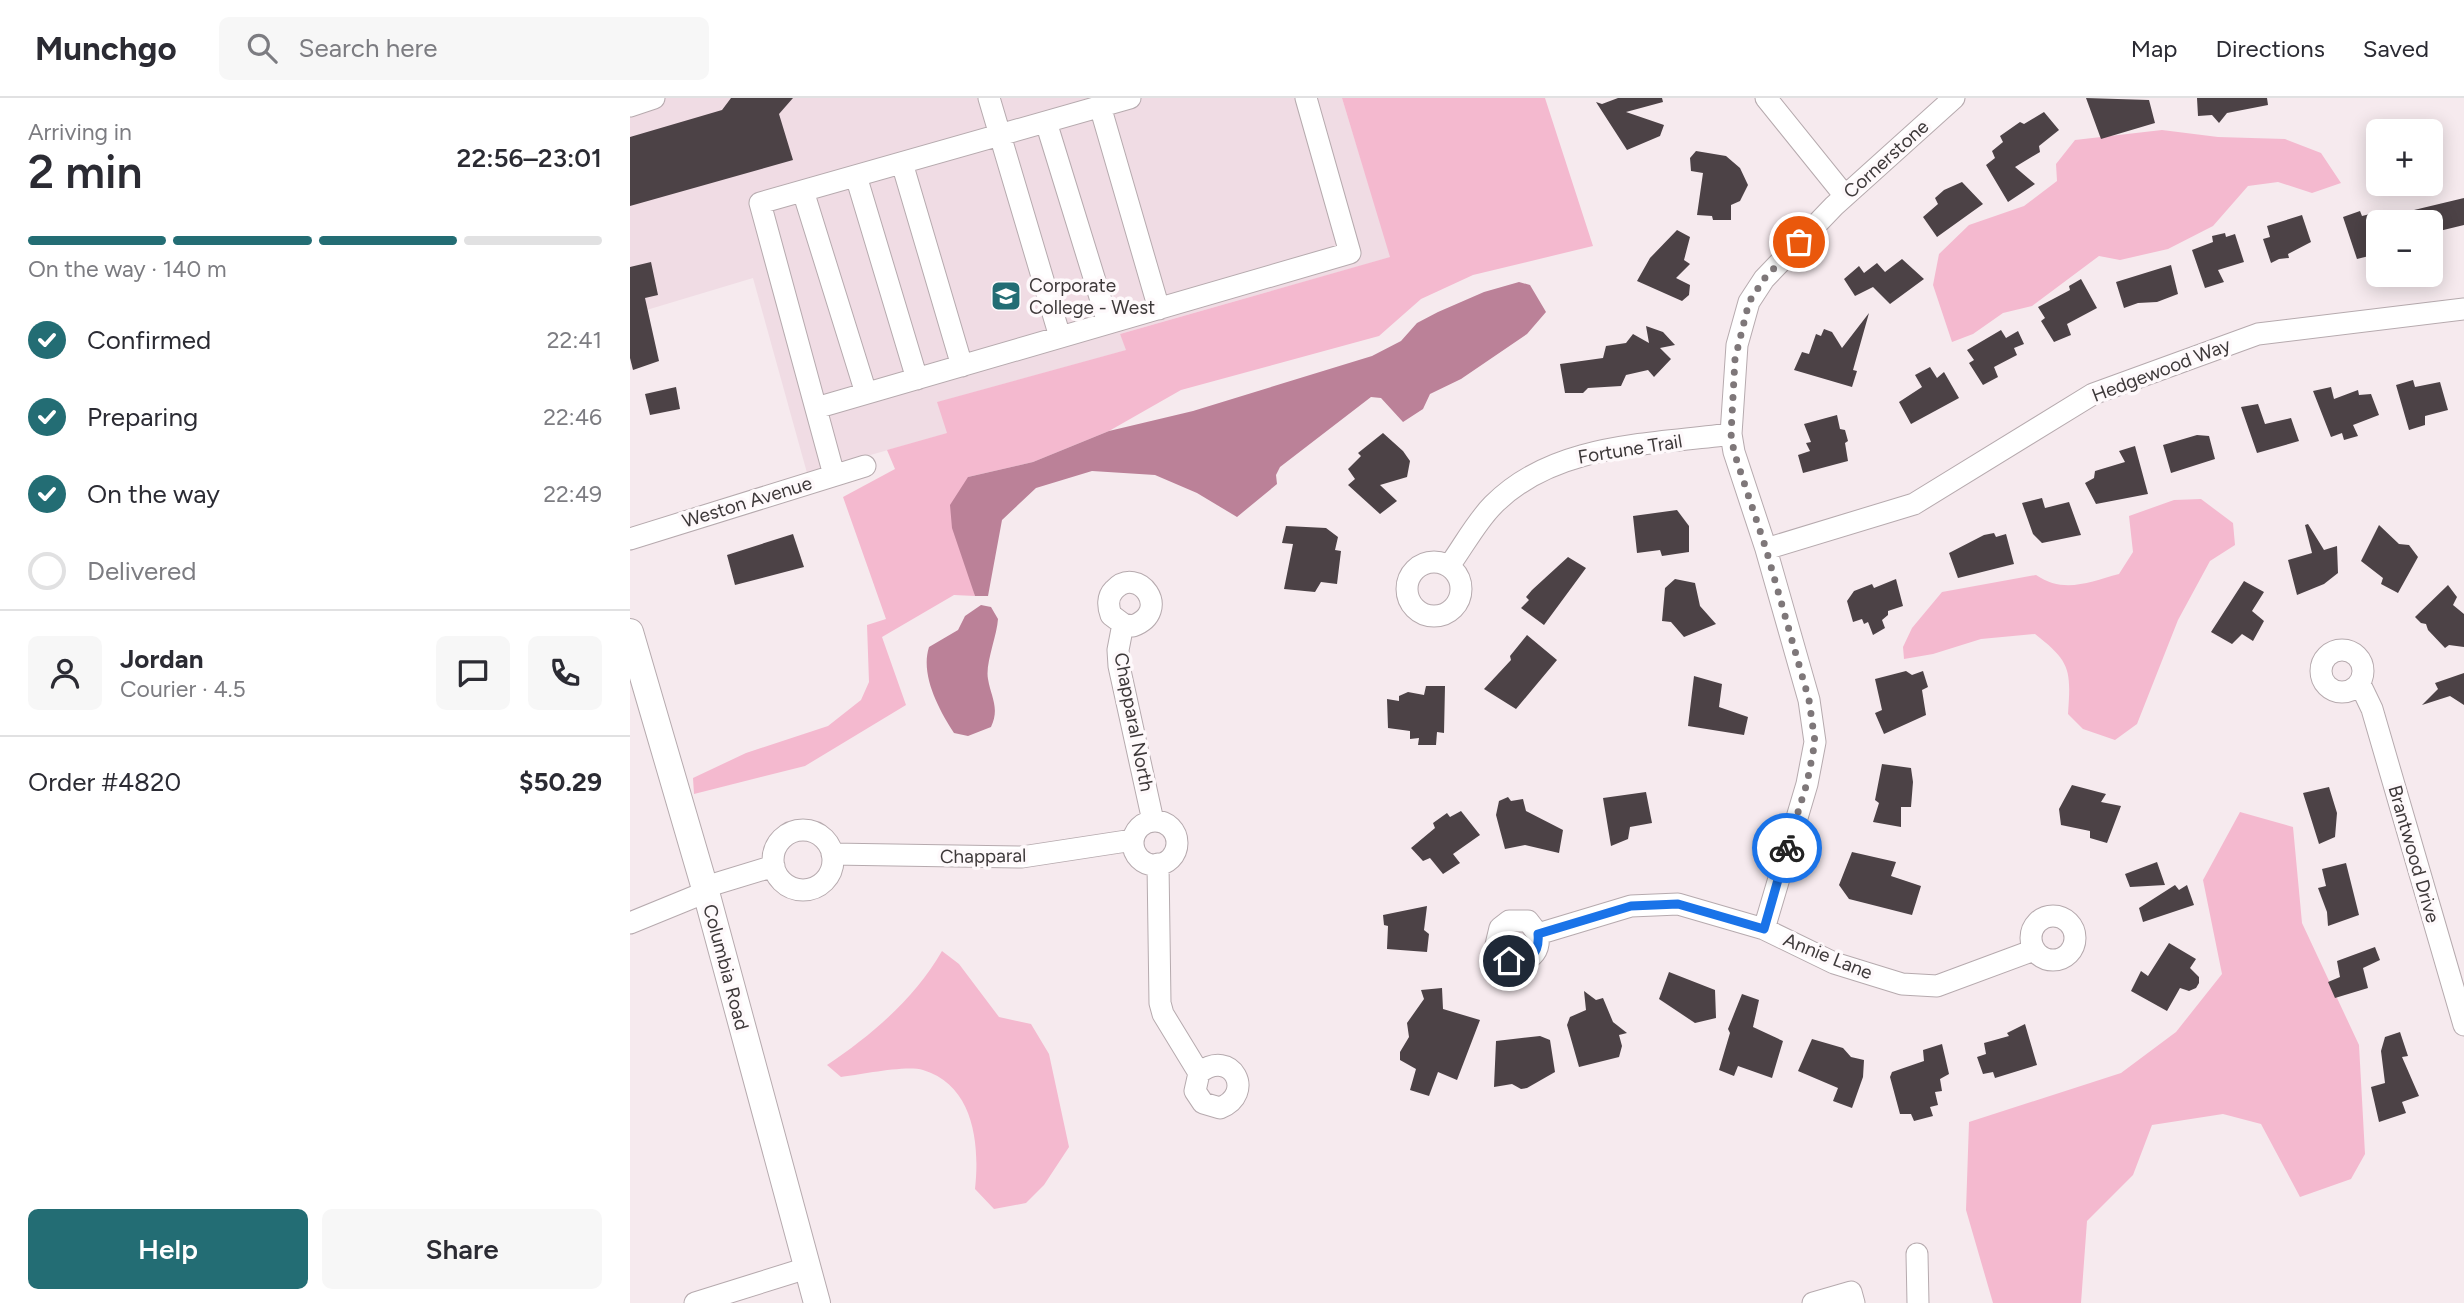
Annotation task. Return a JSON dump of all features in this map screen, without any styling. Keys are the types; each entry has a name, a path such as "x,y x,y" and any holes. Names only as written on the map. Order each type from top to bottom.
{"main road":[{"name":"Columbia Road","path":"630,632 705,890 817,1303"}],"street":[{"path":"630,106 654,98"},
{"path":"989,98 1060,337"},
{"path":"834,475 760,203 1130,98"},
{"path":"816,408 1350,253 1306,98"},
{"path":"1766,98 1845,196"},
{"name":"Cornerstone","path":"1764,929 1807,783 1815,742 1809,700 1766,549 1740,474 1731,434 1736,354 1749,302 1764,279 1845,196 1954,98"},
{"path":"1100,106 1159,309"},
{"path":"1046,122 1108,323"},
{"path":"902,163 962,366"},
{"path":"856,176 917,379"},
{"path":"803,191 866,393"},
{"name":"Hedgewood Way","path":"1766,549 1914,504 2093,394 2258,334 2464,309"},
{"name":"Fortune Trail","path":"1449,566 1492,505 1526,477 1556,462 1592,453 1731,434"},
{"name":"Weston Avenue","path":"630,539 865,466"},
{"name":"Chapparal North","path":"1123,624 1118,650 1119,666 1153,821"},
{"name":"Brantwood Drive","path":"2360,684 2372,709 2464,1025"},
{"path":"1153,821 1171,828 1177,840 1170,858 1158,864 1151,864 1140,858 1135,853 1133,840 1140,827 1153,821"},
{"path":"792,832 813,832 828,845 832,854 830,873 818,886 809,889 800,890 783,883 774,866 777,846 792,832"},
{"name":"Chapparal","path":"832,854 1022,857 1133,840"},
{"path":"1158,864 1160,1003 1169,1025 1199,1073"},
{"path":"630,923 705,890 774,866"},
{"name":"Annie Lane","path":"1538,934 1631,906 1678,904 1764,929 1834,963 1902,984 1937,986 2034,950"},
{"path":"1917,1254 1918,1303"},
{"path":"695,1303 807,1268"},
{"path":"1813,1303 1850,1292 1854,1303"}],"shaded area":[{"name":"Corporate College - West","path":"630,98 1342,98 1391,257 1120,334 1127,350 938,402 948,433 807,473 753,278 630,315"},
{"path":"1342,98 1545,98 1593,246 1473,275 1421,299 1379,336 1181,390 1109,431 1033,462 968,477 966,562 975,596 954,595 882,637 906,705 805,766 694,794 693,778 746,753 828,726 861,700 869,682 867,625 886,619 843,497 895,469 887,450 947,433 937,402 1126,350 1120,334 1390,257"},
{"path":"2162,130 2218,137 2285,139 2321,153 2341,183 2312,193 2278,182 2248,186 2213,226 2168,249 2120,260 2099,256 2032,306 2003,313 1973,334 1952,342 1933,285 1939,254 1969,225 2024,206 2057,181 2056,164 2075,140"},
{"path":"1519,282 1530,285 1546,312 1527,334 1461,379 1430,394 1423,409 1403,422 1381,398 1371,397 1280,467 1276,475 1277,484 1237,517 1197,493 1155,475 1092,471 1036,488 1002,520 988,596 975,596 952,528 950,505 968,477 1033,462 1109,431 1193,411 1372,356 1401,341 1417,323 1438,312 1484,292"},
{"path":"2201,499 2233,523 2235,545 2210,561 2178,620 2137,724 2115,740 2083,729 2068,714 2069,687 2066,668 2056,652 2035,634 1981,639 1933,654 1904,659 1903,647 1912,628 1942,592 2036,575 2057,584 2077,585 2119,574 2133,552 2129,516 2174,500"},
{"path":"981,605 991,607 998,619 988,673 995,714 991,727 968,736 954,733 942,714 932,692 927,658 929,647 958,630 965,616"},
{"path":"2240,812 2293,827 2302,923 2359,1045 2365,1154 2351,1179 2300,1197 2261,1124 2223,1114 2152,1125 2133,1175 2087,1221 2081,1303 1993,1303 1966,1210 1969,1122 2121,1073 2176,1032 2222,974 2203,880"},
{"path":"942,951 959,964 999,1017 1031,1024 1049,1054 1069,1147 1044,1185 1026,1203 994,1209 975,1189 976,1154 970,1119 953,1089 940,1078 915,1069 841,1077 827,1065 860,1041 906,1000"}],"building":[{"path":"731,98 793,98 779,114 793,160 630,206 630,137 722,110"},
{"path":"1618,98 1662,98 1663,102 1626,112 1664,125 1660,136 1627,150 1596,102 1602,104"},
{"path":"2086,98 2149,100 2155,123 2101,139"},
{"path":"2197,98 2267,98 2268,105 2227,113 2219,123 2212,115 2198,116"},
{"path":"2044,112 2059,130 2039,146 2040,152 2015,167 2035,184 2008,202 1986,165 1995,158 1992,151 2003,142 2000,136 2020,122 2024,124"},
{"path":"1696,151 1726,156 1740,168 1748,185 1740,201 1731,205 1731,220 1713,220 1712,216 1697,215 1703,173 1691,171 1690,158"},
{"path":"1962,182 1983,204 1937,237 1923,217 1938,204 1935,198 1944,190"},
{"path":"2464,198 2464,225 2443,230 2443,210 2414,210"},
{"path":"2360,211 2362,216 2366,215 2366,257 2357,259 2343,217"},
{"path":"2302,215 2311,242 2288,254 2289,258 2271,263 2263,239 2270,237 2267,226"},
{"path":"1677,230 1690,237 1684,260 1690,264 1676,278 1690,285 1689,295 1682,301 1637,281 1650,258"},
{"path":"2225,233 2226,237 2235,234 2244,262 2218,270 2224,282 2205,288 2192,250 2213,242 2212,236"},
{"path":"1902,259 1924,279 1890,304 1873,287 1855,296 1844,279 1859,266 1864,273 1877,263 1885,272"},
{"path":"651,262 658,295 645,298 659,361 633,370 630,358 630,267"},
{"path":"2171,265 2178,294 2157,302 2138,303 2124,308 2116,282"},
{"path":"2081,279 2097,308 2067,324 2071,335 2054,342 2041,321 2045,318 2038,307 2070,290 2069,286"},
{"path":"1869,313 1853,370 1857,371 1852,387 1794,370 1802,352 1809,354 1816,334 1821,336 1824,329 1832,332 1842,348"},
{"path":"1646,326 1663,332 1675,345 1660,348 1671,359 1654,377 1648,370 1626,375 1621,386 1588,388 1583,393 1565,393 1560,364 1603,358 1606,346 1626,343 1633,334 1649,343"},
{"path":"2001,330 2006,338 2018,331 2024,344 2014,348 2017,355 1994,367 1998,377 1983,385 1969,363 1974,360 1967,350"},
{"path":"1930,367 1937,378 1944,372 1959,398 1911,424 1899,402 1922,387 1915,375"},
{"path":"2413,380 2415,387 2440,382 2448,410 2425,416 2425,425 2409,430 2396,385"},
{"path":"676,387 680,409 650,415 645,394"},
{"path":"2331,387 2334,399 2358,390 2359,395 2371,394 2379,415 2353,425 2358,436 2344,440 2342,433 2331,437 2313,391"},
{"path":"2258,404 2265,424 2291,418 2299,441 2257,453 2241,407"},
{"path":"1837,415 1840,429 1845,430 1848,441 1845,443 1848,461 1803,473 1798,455 1810,451 1806,443 1811,442 1804,424"},
{"path":"1383,433 1410,461 1407,477 1380,485 1397,501 1380,514 1348,485 1355,479 1348,469 1361,456 1358,453"},
{"path":"2197,435 2209,436 2215,459 2171,473 2163,445"},
{"path":"2135,446 2148,494 2096,504 2085,483 2094,478 2095,471 2125,462 2119,451"},
{"path":"2042,498 2045,508 2069,502 2081,535 2042,543 2033,534 2022,503"},
{"path":"1677,510 1689,526 1689,552 1662,556 1660,550 1637,553 1633,516"},
{"path":"2308,524 2324,550 2337,546 2338,573 2324,584 2297,595 2288,560 2312,553 2305,525"},
{"path":"2379,525 2399,544 2409,545 2418,557 2398,593 2381,584 2383,578 2361,561"},
{"path":"1286,526 1326,528 1338,537 1335,550 1341,551 1337,584 1321,582 1315,592 1284,589 1293,544 1282,543"},
{"path":"1994,533 1996,537 2006,534 2014,564 1958,578 1949,553 1984,535"},
{"path":"793,534 804,567 735,585 727,555"},
{"path":"1568,557 1586,568 1544,625 1521,608 1529,600 1526,597 1532,590"},
{"path":"1675,579 1695,583 1700,606 1716,624 1684,637 1671,622 1662,621 1665,588"},
{"path":"1896,579 1903,606 1888,611 1888,615 1882,620 1885,628 1873,635 1868,622 1864,624 1862,619 1853,622 1847,601 1854,591 1872,584 1874,588"},
{"path":"2244,581 2264,592 2252,611 2264,621 2253,641 2242,634 2232,644 2211,632"},
{"path":"2448,585 2457,597 2453,605 2464,614 2464,647 2449,645 2445,648 2428,630 2426,624 2415,617"},
{"path":"1527,635 1557,660 1516,709 1484,689 1511,660 1510,656"},
{"path":"1906,671 1912,675 1923,671 1928,687 1922,690 1926,715 1884,734 1875,713 1882,710 1875,679"},
{"path":"2464,673 2464,705 2450,696 2422,705 2438,689 2435,683"},
{"path":"1694,676 1722,684 1719,707 1748,717 1744,735 1688,726"},
{"path":"1426,686 1445,686 1444,733 1437,732 1436,745 1418,745 1419,738 1410,739 1410,731 1388,728 1387,699 1399,701 1399,696 1408,692 1424,695"},
{"path":"1882,764 1911,768 1911,807 1901,807 1901,827 1873,822 1879,803 1875,800"},
{"path":"2072,785 2106,794 2101,802 2121,806 2107,843 2090,838 2090,831 2061,825 2059,809"},
{"path":"2329,787 2337,813 2335,837 2319,844 2303,793"},
{"path":"1646,792 1652,823 1630,827 1628,839 1611,846 1603,798"},
{"path":"1508,797 1511,801 1523,799 1526,811 1563,830 1559,853 1525,845 1505,849 1496,815 1499,801"},
{"path":"1461,811 1480,835 1453,854 1460,863 1443,874 1430,858 1423,861 1411,848 1435,828 1433,823 1447,813 1450,817"},
{"path":"1852,852 1896,862 1891,876 1921,886 1912,915 1849,899 1839,885"},
{"path":"2157,862 2165,885 2130,887 2125,874"},
{"path":"2346,863 2359,915 2328,926 2327,912 2318,888 2326,886 2322,869"},
{"path":"2175,885 2179,890 2187,885 2194,905 2143,922 2139,908"},
{"path":"1427,906 1424,930 1429,934 1427,952 1387,949 1388,926 1384,925 1383,915"},
{"path":"2169,943 2196,959 2190,968 2199,977 2199,983 2189,991 2180,988 2167,1011 2131,991 2141,971 2148,976"},
{"path":"2375,947 2380,960 2363,968 2368,988 2335,998 2328,982 2340,977 2337,961"},
{"path":"1669,972 1715,990 1716,1018 1695,1023 1659,999"},
{"path":"1442,988 1443,1009 1480,1020 1457,1080 1438,1072 1429,1096 1410,1090 1416,1069 1400,1060 1400,1052 1409,1037 1407,1023 1424,999 1421,990"},
{"path":"1584,991 1596,1000 1603,998 1613,1022 1627,1033 1619,1035 1622,1046 1619,1057 1579,1067 1567,1025 1570,1017 1586,1010"},
{"path":"1742,994 1759,1000 1753,1027 1783,1041 1772,1078 1738,1066 1734,1076 1719,1070 1730,1033 1728,1029"},
{"path":"2025,1024 2037,1065 1995,1078 1993,1072 1983,1074 1977,1057 1986,1054 1984,1043 2009,1036 2007,1033"},
{"path":"2400,1032 2408,1056 2402,1057 2419,1096 2402,1102 2406,1113 2379,1122 2371,1087 2385,1083 2381,1051 2385,1037"},
{"path":"1540,1036 1550,1040 1555,1072 1527,1088 1521,1089 1512,1084 1494,1087 1496,1041"},
{"path":"1812,1039 1843,1048 1851,1057 1864,1060 1863,1077 1852,1108 1833,1101 1838,1088 1798,1071"},
{"path":"1942,1044 1949,1074 1940,1079 1942,1091 1935,1092 1938,1105 1930,1107 1933,1116 1914,1121 1911,1114 1900,1114 1890,1077 1892,1072 1924,1061 1923,1050"}],"way so far":[{"path":"1787,848 1807,783 1815,742 1809,700 1766,549 1740,474 1731,434 1733,373 1737,345 1749,302 1764,279 1799,242"}],"place":[{"name":"Corporate College - West","path":"1006,296"}],"route":[{"path":"1509,961 1521,962 1536,953 1538,934 1631,906 1678,904 1764,929 1787,848"}]}
